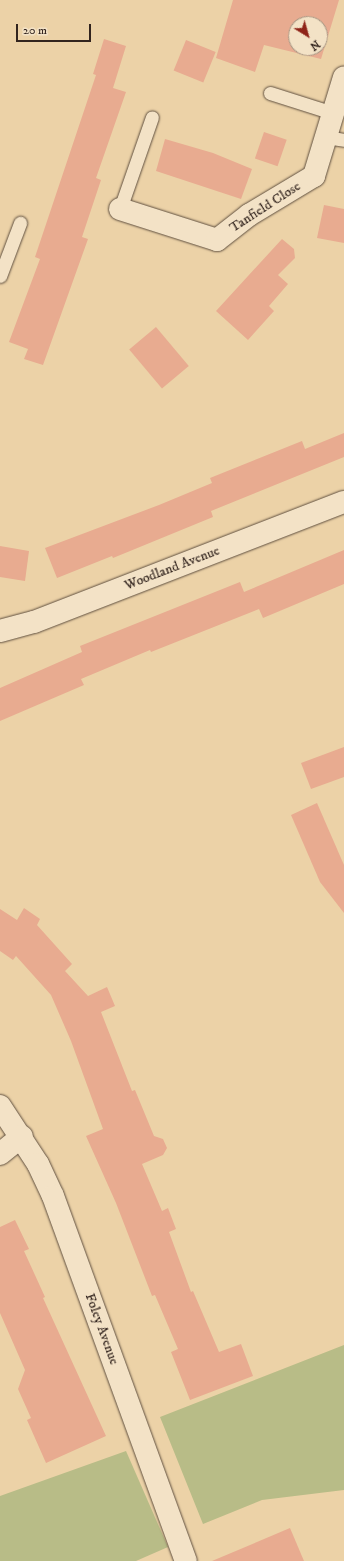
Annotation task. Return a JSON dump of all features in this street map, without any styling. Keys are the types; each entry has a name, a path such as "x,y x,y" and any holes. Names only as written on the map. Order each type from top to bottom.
{"street":[{"name":"Tanfield Close","path":"120,209 216,240 249,215 314,176 335,138 333,113 344,77"},
{"name":"Woodland Avenue","path":"0,631 34,622 344,502"},
{"name":"Foley Avenue","path":"0,1106 22,1136 53,1196 186,1561"},
{"path":"0,1154 22,1136"}],"lane":[{"path":"270,93 333,113"},
{"path":"120,209 152,117"},
{"path":"0,276 20,223"}],"green space":[{"path":"344,1345 344,1490 262,1500 203,1524 160,1417"},
{"path":"126,1451 168,1547 136,1561 0,1561 0,1496"}],"building":[{"path":"233,0 339,0 328,36 328,16 288,16 288,51 264,45 255,72 216,58"},
{"path":"104,39 126,46 113,88 126,92 96,178 101,180 82,237 88,239 43,365 24,359 28,349 9,342 40,259 35,257 96,75 93,74"},
{"path":"186,40 216,52 203,83 174,71"},
{"path":"309,56 322,56 321,59"},
{"path":"264,132 287,140 278,166 255,158"},
{"path":"165,139 213,153 252,169 241,199 156,171"},
{"path":"324,205 344,209 344,243 317,238"},
{"path":"282,239 294,249 295,258 278,275 288,284 269,306 274,311 248,340 216,311"},
{"path":"156,327 189,366 162,389 129,349"},
{"path":"344,433 344,457 211,511 213,517 113,558 112,556 57,578 45,548 159,505 212,483 210,478 302,441 305,449"},
{"path":"0,546 29,551 25,581 0,577"},
{"path":"344,550 344,584 263,618 259,609 151,652 150,650 81,679 84,685 0,721 0,688 82,652 80,646 240,582 244,592"},
{"path":"344,747 344,777 311,789 301,763"},
{"path":"317,803 344,865 344,913 320,882 291,815"},
{"path":"24,908 40,919 37,925 72,964 65,971 88,996 107,987 115,1006 101,1012 132,1091 135,1090 154,1136 163,1139 167,1148 163,1155 142,1164 162,1211 168,1208 176,1229 169,1232 191,1292 193,1291 219,1352 241,1344 253,1376 190,1400 171,1352 178,1349 155,1295 152,1296 116,1203 86,1136 103,1129 71,1041 51,995 16,956 13,960 0,951 0,909 17,920"},
{"path":"15,1220 29,1249 24,1251 45,1297 43,1298 106,1436 46,1463 27,1420 31,1418 18,1389 25,1370 0,1313 0,1227"},
{"path":"290,1528 304,1561 212,1561"}]}
